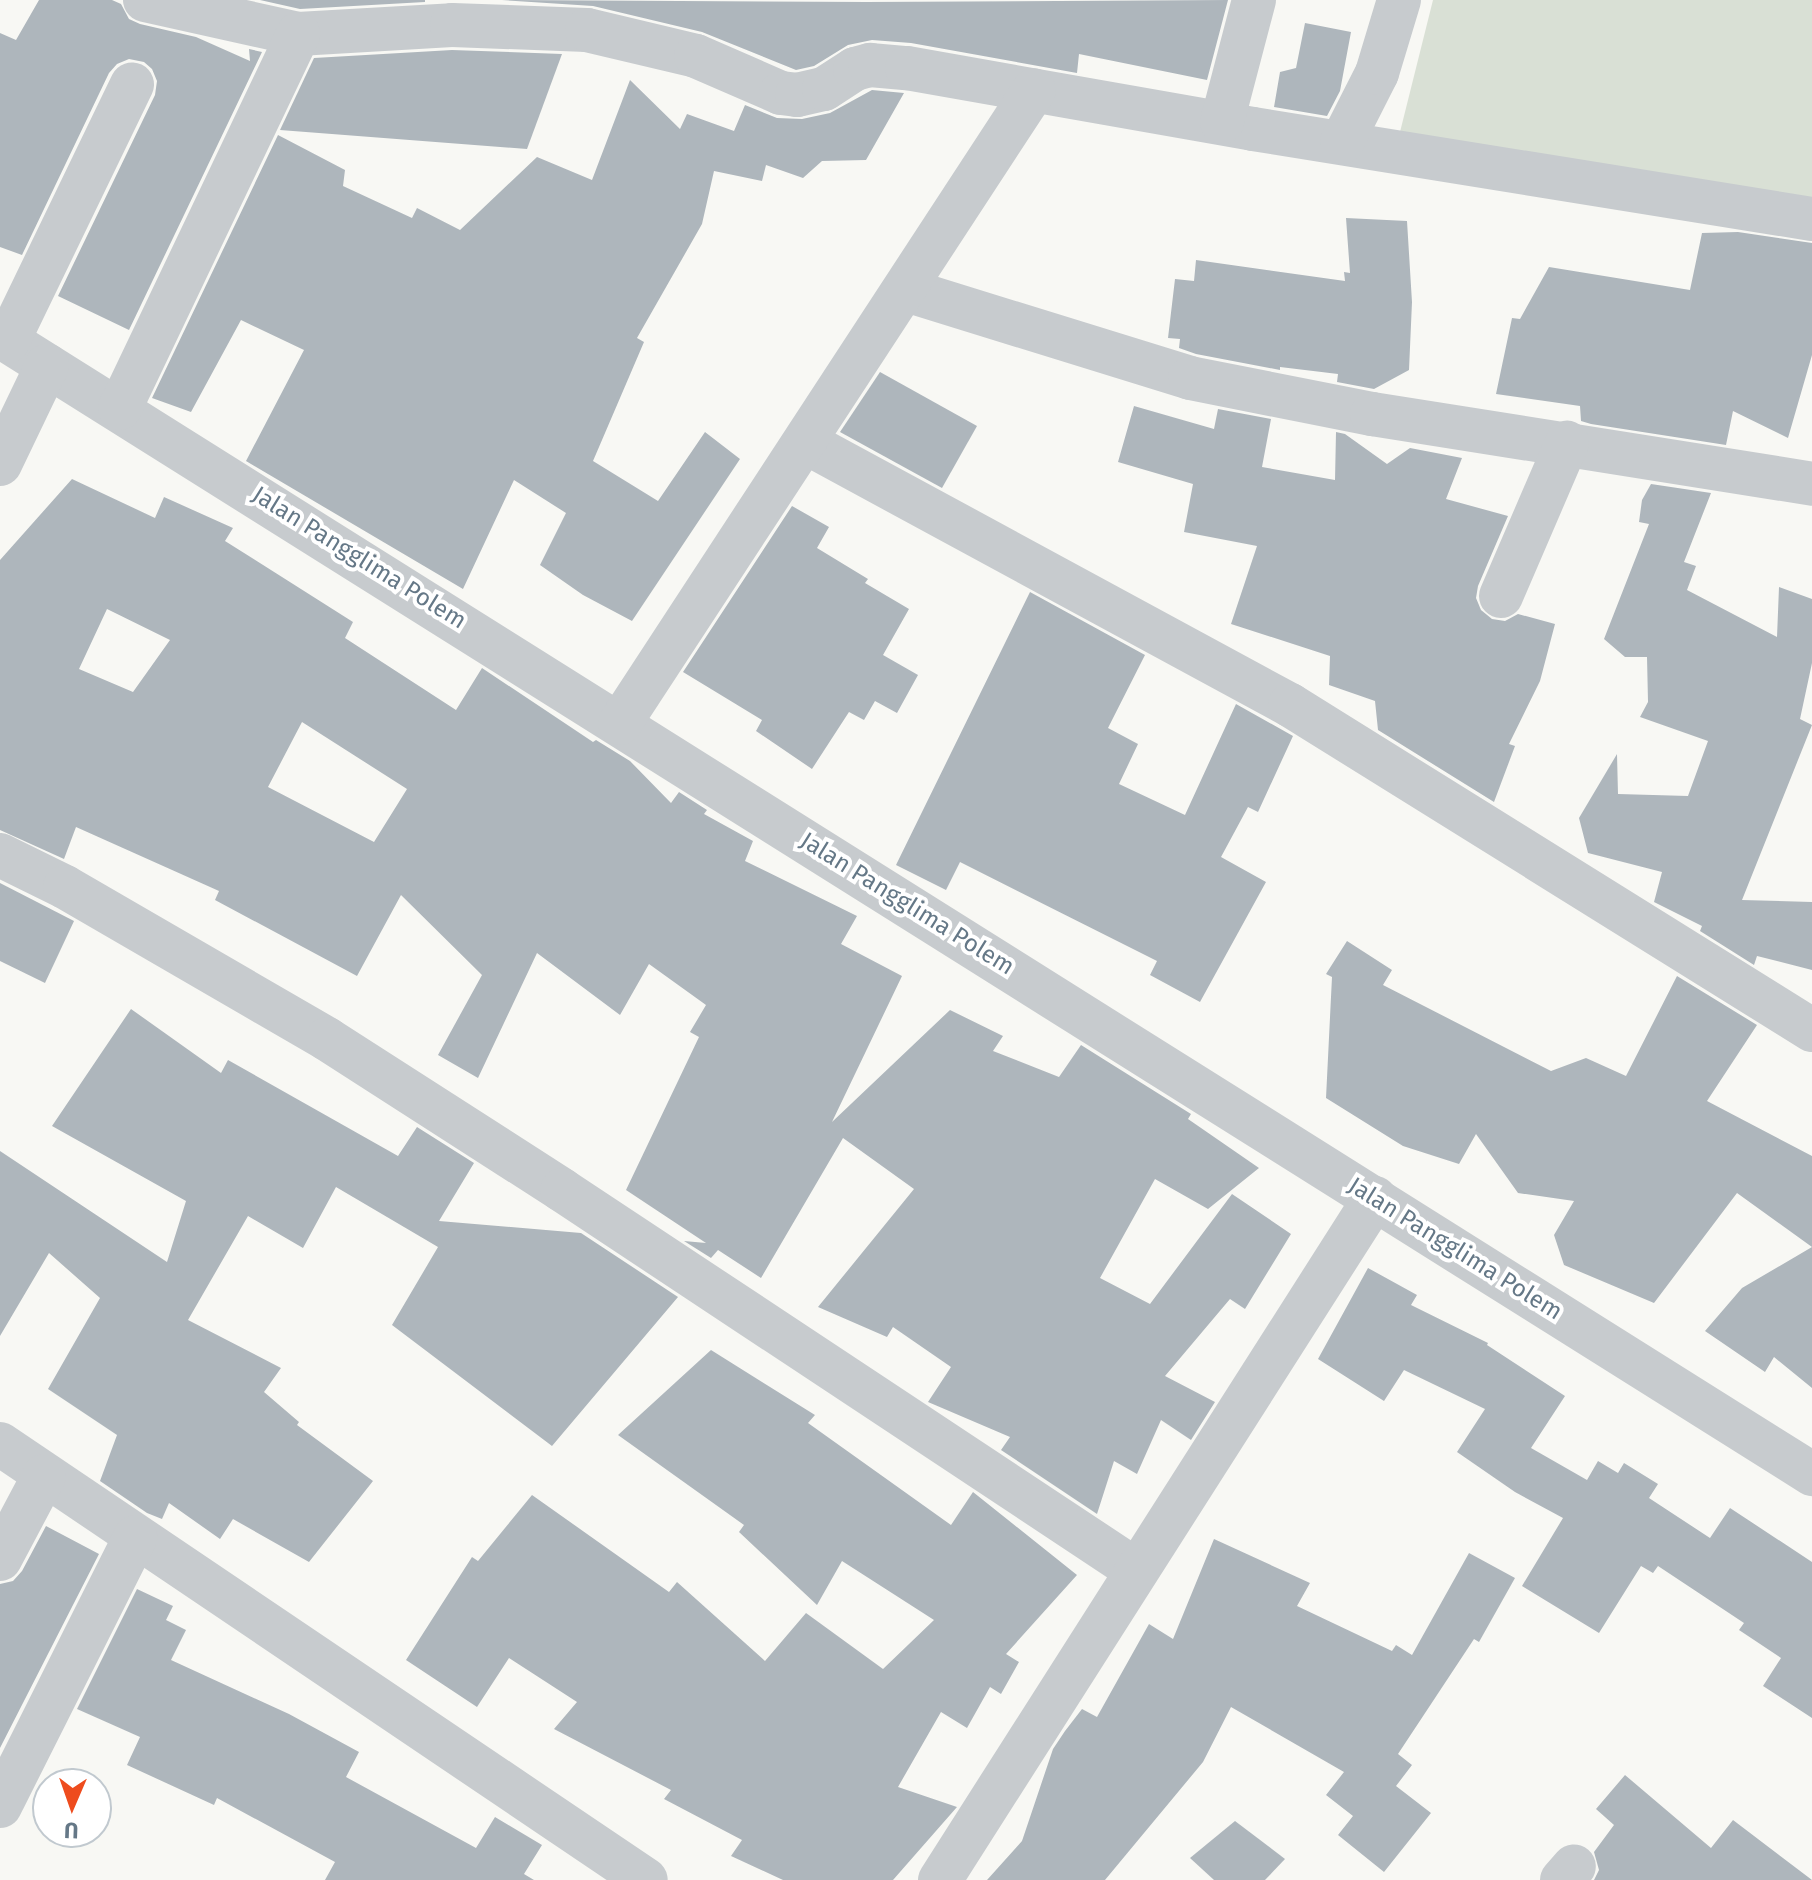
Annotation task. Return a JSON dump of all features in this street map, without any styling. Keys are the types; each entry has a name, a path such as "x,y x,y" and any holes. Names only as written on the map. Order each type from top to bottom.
{"street":[{"path":"145,0 298,34 452,25 575,29 622,36 684,52 781,93 813,93 855,69 882,65 1812,219"},
{"path":"1222,122 1254,0"},
{"path":"1342,142 1377,73 1399,0"},
{"path":"120,408 298,34"},
{"path":"4,338 132,84"},
{"path":"620,723 1034,90"},
{"path":"906,290 1190,378 1372,414 1812,484"},
{"name":"Jalan Pangglima Polem","path":"4,338 120,408 1812,1474"},
{"path":"0,464 47,366"},
{"path":"805,442 1290,705 1812,1030"},
{"path":"1501,596 1567,443"},
{"path":"0,855 65,887 327,1039 562,1190 1136,1570"},
{"path":"940,1880 1375,1198"},
{"path":"0,1444 646,1880"},
{"path":"0,1559 44,1476"},
{"path":"0,1806 135,1537"}],"shaded area":[{"path":"1433,0 1812,0 1812,205 1398,140"}],"building":[{"path":"39,0 112,0 121,4 129,19 140,24 196,37 250,61 249,49 262,52 129,330 58,296 155,95 157,81 152,69 144,62 129,59 117,64 109,73 22,255 0,247 0,33 16,40"},
{"path":"260,0 425,0 425,2 300,9"},
{"path":"502,0 1228,0 1207,80 1079,54 1077,73 911,43 872,40 848,45 814,66 796,70 702,32 593,6"},
{"path":"1305,23 1351,32 1340,91 1327,116 1274,107 1280,72 1296,68"},
{"path":"452,50 562,54 527,149 280,130 314,58"},
{"path":"630,80 680,129 687,114 734,131 745,105 777,118 802,119 830,113 872,90 904,93 866,160 822,161 803,178 766,165 762,181 714,171 702,224 637,338 644,342 593,461 658,501 705,432 740,459 632,621 583,595 540,565 566,513 514,480 463,589 246,461 304,350 241,320 191,412 152,398 278,135 345,170 343,186 412,218 417,208 460,230 537,157 592,180"},
{"path":"1346,218 1407,221 1412,302 1409,370 1374,389 1337,382 1338,374 1280,367 1280,370 1196,354 1179,348 1180,339 1168,338 1175,279 1194,281 1196,260 1345,281 1344,272 1350,273"},
{"path":"1738,232 1812,243 1812,355 1788,438 1733,411 1726,445 1591,424 1581,421 1580,406 1496,394 1512,318 1520,319 1549,267 1690,290 1702,233"},
{"path":"880,372 977,426 942,488 840,432"},
{"path":"1134,406 1214,429 1218,409 1271,419 1262,467 1335,480 1336,432 1345,434 1387,464 1410,448 1462,458 1446,499 1508,516 1478,586 1476,598 1481,610 1492,619 1505,621 1518,614 1555,624 1540,681 1509,744 1515,746 1494,802 1378,730 1375,701 1329,685 1330,656 1231,624 1257,546 1184,532 1193,484 1118,462"},
{"path":"72,479 155,518 164,497 233,528 225,541 353,622 345,638 456,710 482,668 593,742 596,740 630,761 671,803 679,792 707,810 704,814 753,841 745,861 857,916 841,944 902,976 832,1122 950,1010 1003,1036 993,1051 1059,1077 1081,1045 1191,1114 1188,1119 1259,1168 1208,1209 1155,1179 1100,1278 1150,1304 1232,1194 1291,1234 1245,1309 1230,1299 1165,1376 1215,1402 1191,1440 1161,1420 1137,1474 1114,1461 1097,1514 1001,1450 1010,1437 928,1402 951,1367 893,1327 887,1337 818,1307 914,1189 843,1138 761,1278 718,1250 711,1258 684,1241 706,1243 626,1190 699,1037 690,1032 706,1005 649,964 620,1015 537,953 478,1078 438,1055 482,975 401,895 357,976 215,900 219,891 76,827 64,859 0,830 0,560","holes":["107,609 170,640 133,692 79,669","302,722 407,789 374,842 268,787"]},
{"path":"1651,484 1711,493 1684,562 1696,566 1687,590 1777,637 1779,587 1812,599 1812,663 1800,719 1812,725 1742,900 1812,902 1812,970 1757,956 1754,965 1700,931 1702,926 1654,902 1662,872 1588,853 1579,818 1617,754 1618,794 1688,796 1708,741 1640,717 1648,702 1647,657 1625,657 1604,639 1649,524 1639,522 1642,500"},
{"path":"792,506 829,527 817,548 868,579 865,583 909,609 883,655 918,675 897,713 875,701 864,720 849,712 812,769 756,731 762,720 683,672"},
{"path":"1030,592 1145,655 1108,728 1138,744 1119,784 1185,815 1236,704 1293,736 1258,812 1248,807 1221,857 1266,882 1200,1002 1150,975 1157,961 960,862 946,890 896,865"},
{"path":"0,883 74,921 45,983 0,961"},
{"path":"1347,941 1392,970 1383,985 1551,1071 1586,1058 1626,1076 1677,976 1757,1025 1707,1101 1812,1156 1812,1247 1737,1193 1654,1303 1564,1265 1554,1235 1574,1201 1518,1193 1476,1134 1459,1164 1403,1146 1326,1098 1332,977 1326,974"},
{"path":"131,1009 221,1073 228,1060 398,1156 417,1127 474,1163 439,1221 581,1233 678,1297 552,1446 392,1325 438,1247 336,1187 303,1248 248,1216 188,1320 281,1368 264,1392 299,1422 297,1425 373,1481 309,1562 233,1519 220,1539 169,1503 162,1519 147,1513 100,1481 117,1435 48,1389 100,1298 49,1253 0,1336 0,1151 167,1262 186,1201 52,1126"},
{"path":"1812,1247 1812,1388 1774,1357 1765,1372 1705,1331 1742,1288"},
{"path":"1368,1268 1417,1295 1411,1305 1488,1343 1565,1396 1531,1448 1587,1480 1598,1461 1618,1473 1624,1463 1658,1484 1649,1498 1710,1538 1730,1508 1812,1562 1812,1718 1763,1686 1781,1658 1739,1630 1744,1623 1658,1566 1653,1573 1641,1566 1599,1633 1522,1586 1563,1518 1515,1492 1457,1452 1485,1409 1404,1370 1384,1401 1318,1359"},
{"path":"711,1350 815,1415 808,1423 951,1525 973,1492 1077,1575 1006,1654 1019,1662 1001,1694 990,1687 967,1728 941,1712 898,1787 957,1807 893,1880 783,1880 731,1856 742,1840 664,1799 671,1790 554,1729 577,1702 509,1658 477,1707 406,1660 472,1557 478,1561 532,1495 669,1592 677,1582 765,1661 806,1613 883,1669 934,1620 842,1561 817,1605 739,1532 744,1525 618,1435"},
{"path":"46,1526 99,1554 0,1748 0,1584 13,1581 22,1571"},
{"path":"1214,1539 1310,1583 1297,1606 1392,1651 1396,1645 1412,1655 1469,1553 1515,1578 1479,1642 1474,1639 1398,1754 1412,1765 1396,1786 1431,1813 1384,1872 1338,1835 1353,1816 1326,1795 1344,1772 1231,1707 1203,1762 1105,1880 987,1880 1022,1841 1053,1749 1065,1731 1082,1709 1097,1717 1149,1624 1173,1639"},
{"path":"137,1589 173,1606 166,1620 186,1630 171,1660 289,1714 359,1752 346,1777 476,1848 495,1817 542,1845 524,1874 534,1880 325,1880 335,1862 217,1798 214,1805 127,1765 140,1737 77,1709"},
{"path":"1625,1775 1711,1848 1733,1820 1812,1880 1594,1880 1599,1870 1594,1852 1614,1825 1596,1809"},
{"path":"1235,1821 1285,1859 1265,1880 1214,1880 1190,1858"}]}
